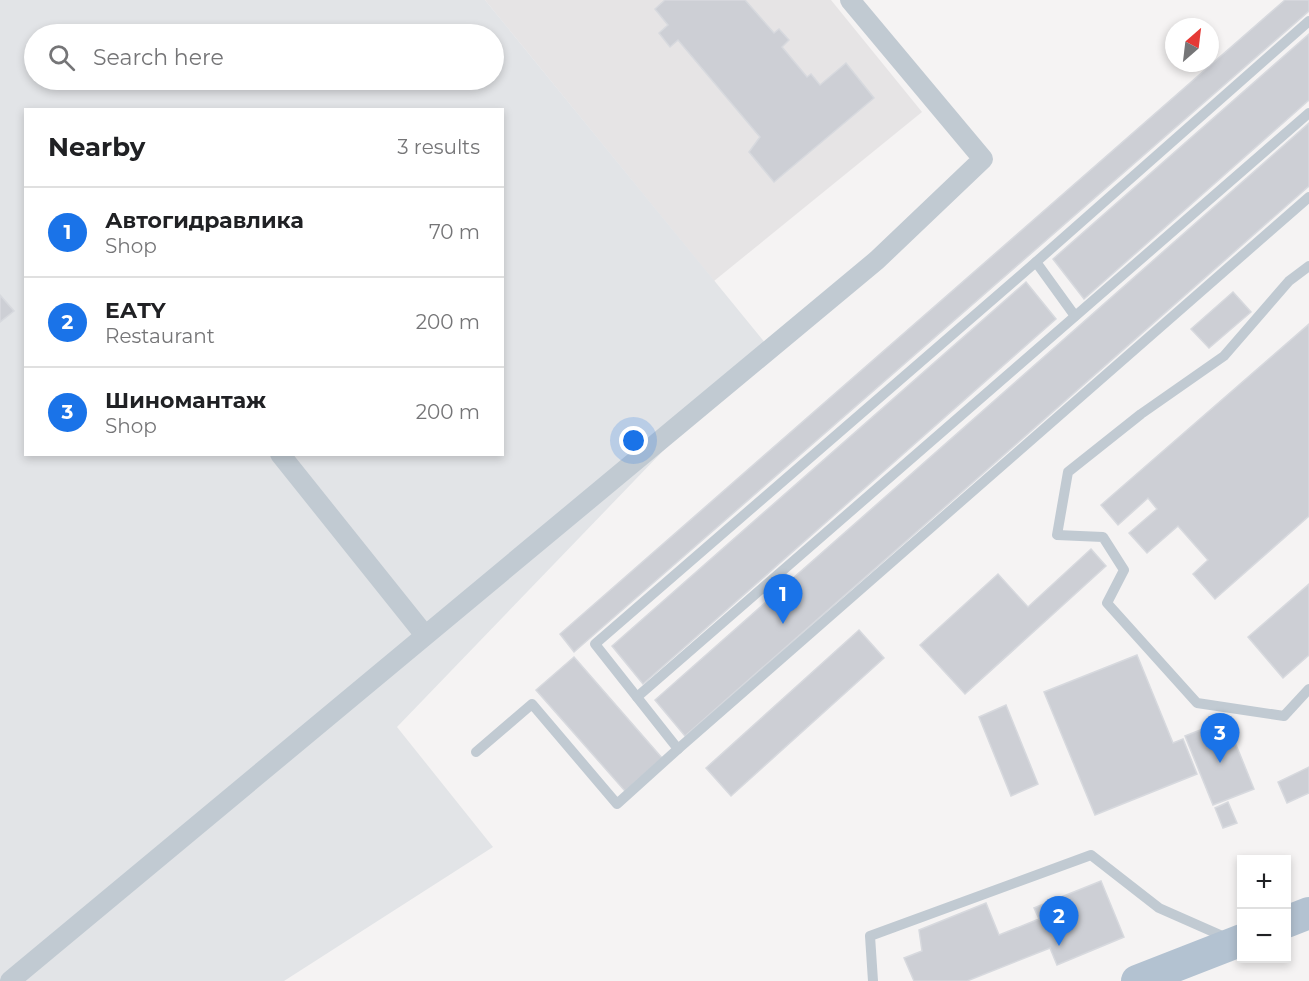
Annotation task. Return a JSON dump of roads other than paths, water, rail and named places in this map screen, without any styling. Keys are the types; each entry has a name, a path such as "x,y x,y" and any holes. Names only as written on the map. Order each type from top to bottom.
{"main road":[{"path":"1291,920 1309,913"},
{"path":"1137,981 1237,942"}],"street":[{"path":"10,981 877,260 983,159 850,0"},
{"path":"282,456 420,629"}],"lane":[{"path":"678,749 595,644 1036,262 1309,21"},
{"path":"637,698 1309,113"},
{"path":"476,752 532,704 617,804 1309,196"},
{"path":"1036,262 1075,316"},
{"path":"1309,266 1289,280 1224,356 1141,414 1068,472 1057,535 1103,537 1124,570 1107,603 1197,703 1284,716 1309,689"},
{"path":"873,981 870,936 1091,855 1159,908 1237,940"}],"place":[{"name":"Автогидравлика","path":"783,624"},
{"name":"Шиномантаж","path":"1220,763"},
{"name":"EАTY","path":"1059,946"}]}
